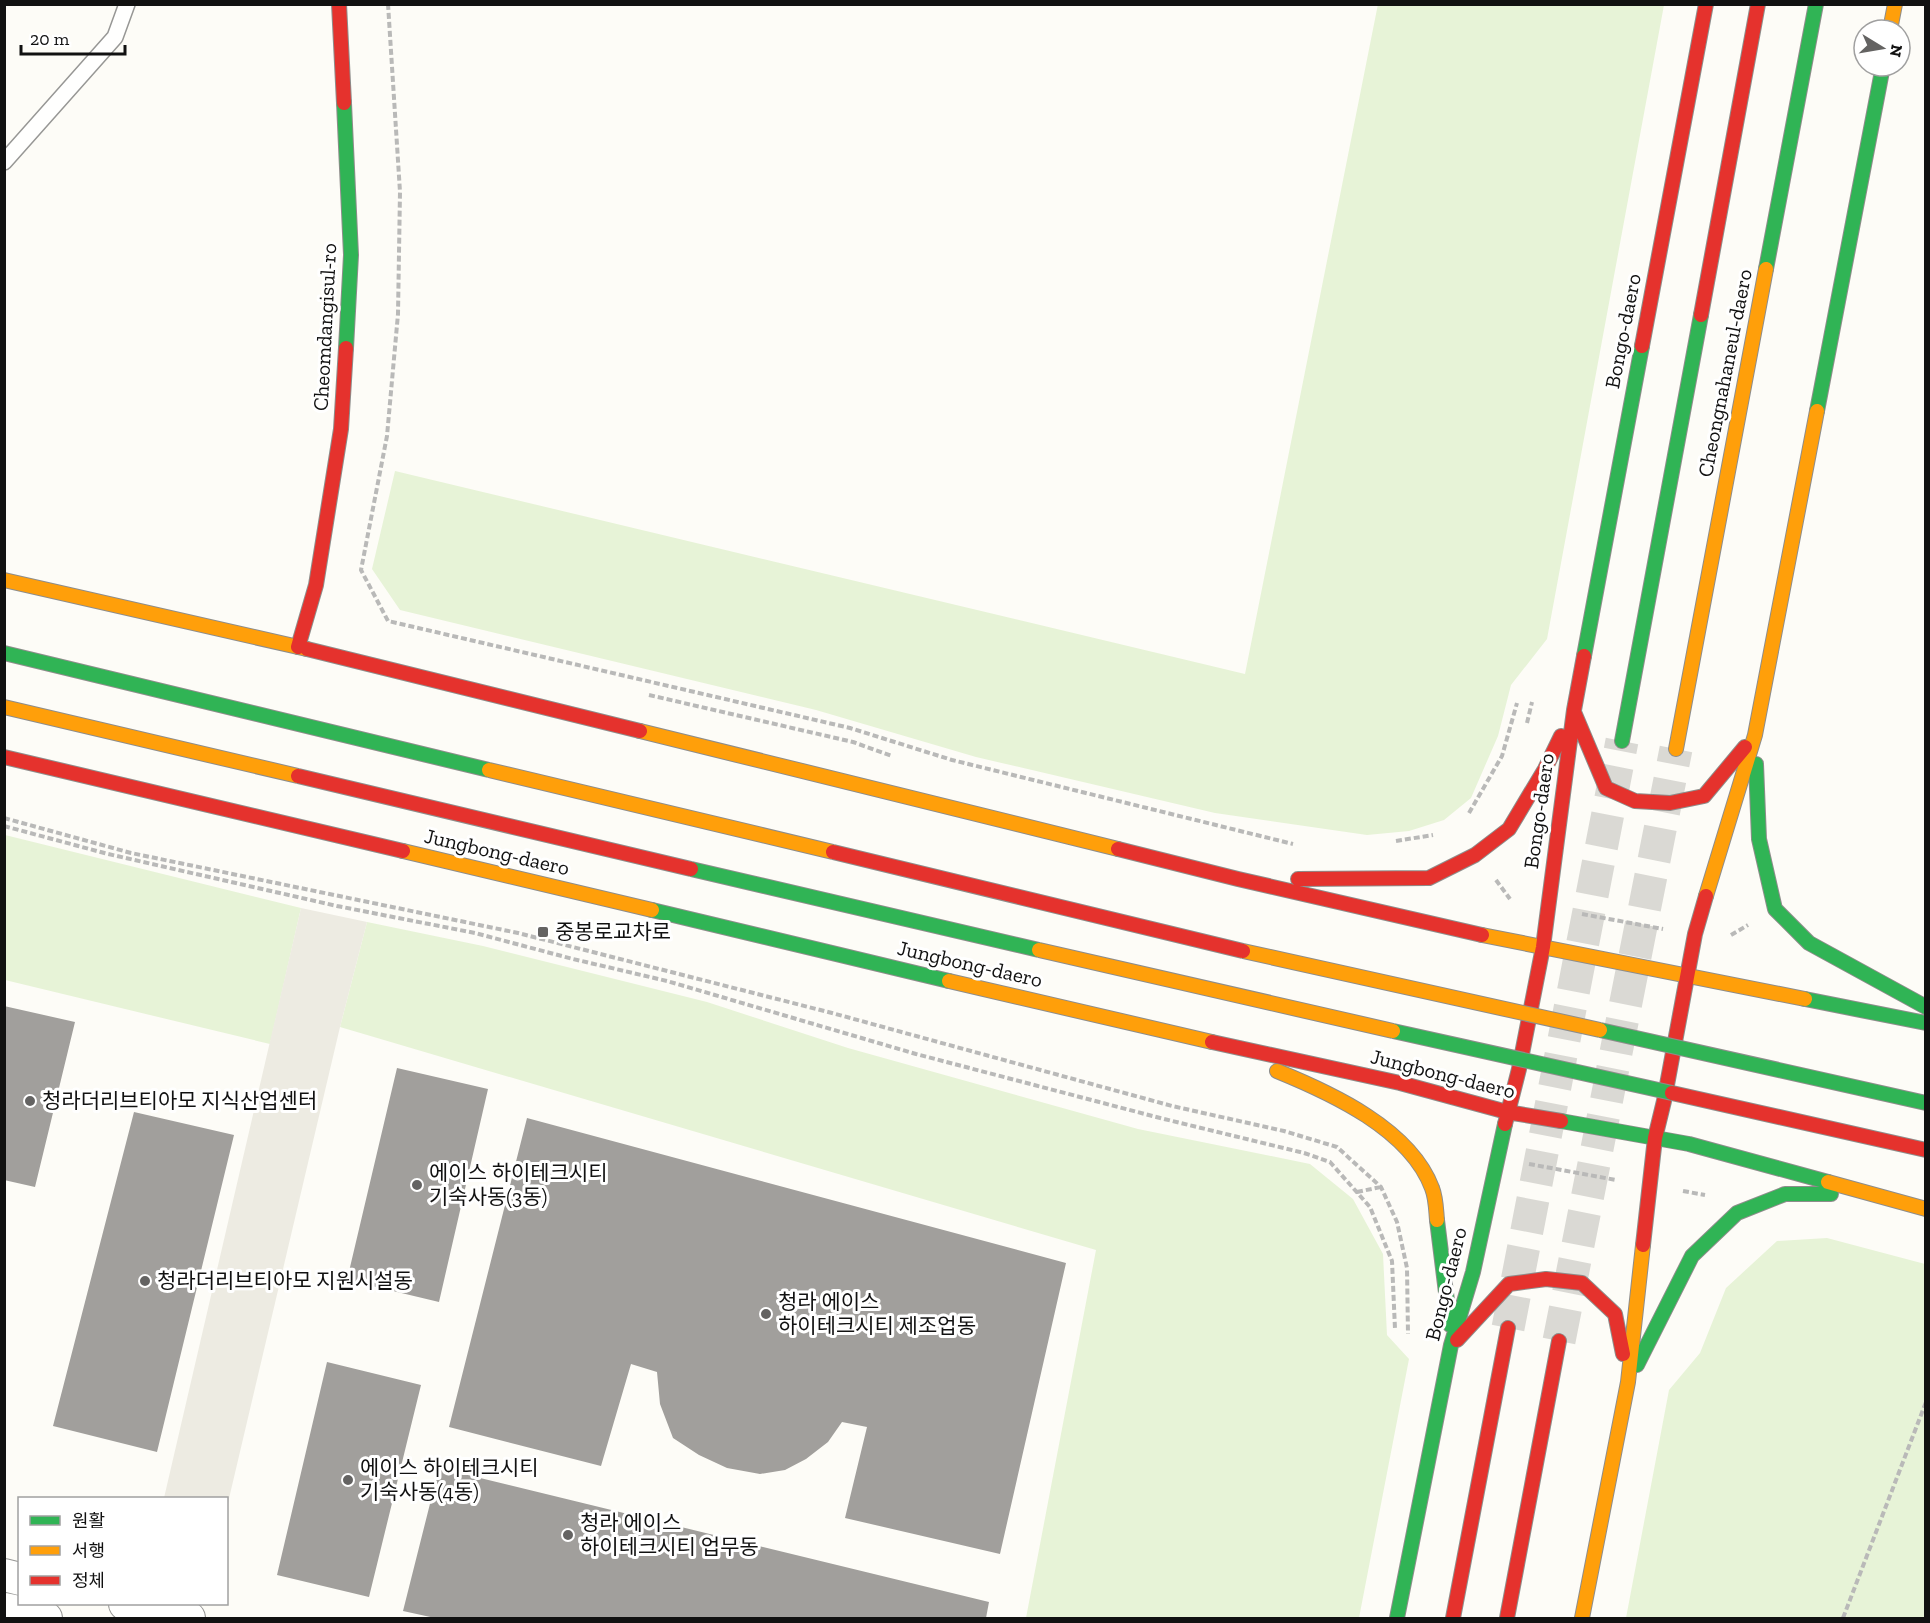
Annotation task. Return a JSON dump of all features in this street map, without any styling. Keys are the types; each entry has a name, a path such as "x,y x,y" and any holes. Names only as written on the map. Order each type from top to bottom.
{"main road":[{"name":"Cheomdangisul-ro","path":"297,647 316,585 341,429 351,255 339,4"},
{"name":"Bongo-daero","path":"1397,1618 1451,1345 1473,1272 1507,1112 1519,1069 1543,947 1574,710 1706,4"},
{"name":"Cheongnahaneul-daero","path":"1622,741 1758,4"},
{"name":"Cheongnahaneul-daero","path":"1676,749 1816,4"},
{"path":"1582,1618 1628,1382 1655,1138 1695,934 1755,735 1881,78"},
{"path":"4,580 297,647 1238,879 1543,947 1926,1023"},
{"path":"4,653 1232,948 1926,1103"},
{"name":"Jungbong-daero","path":"4,707 1234,996 1926,1150"},
{"path":"1238,879 1429,878 1475,855 1509,829 1545,769 1574,710"},
{"path":"1574,710 1606,788 1635,801 1670,803 1704,796 1755,735"},
{"path":"1755,735 1759,839 1775,909 1809,943 1926,1007"},
{"name":"Jungbong-daero","path":"4,757 1187,1037 1400,1083 1507,1112 1727,1153 1926,1210"},
{"path":"1187,1037 1298,1079 1359,1109 1401,1142 1432,1187 1444,1254 1451,1345"},
{"path":"1628,1382 1692,1256 1737,1213 1785,1194 1827,1193 1926,1210"},
{"path":"1451,1345 1509,1284 1546,1279 1582,1283 1615,1314 1628,1382"},
{"path":"1453,1618 1508,1328"},
{"path":"1507,1618 1559,1341"}],"street":[{"path":"4,1609 46,1618"},
{"path":"135,1610 183,1618"}],"lane":[{"path":"4,162 115,37 128,4"}],"path":[{"path":"388,4 400,192 398,314 387,436 361,570 388,621 850,729 952,760 1297,845"},
{"path":"646,695 853,742 894,756"},
{"path":"1465,817 1471,811 1502,756 1517,703"},
{"path":"4,818 131,853 518,933 832,1013 1172,1106 1284,1131 1337,1147 1381,1187 1397,1222 1407,1268 1408,1334"},
{"path":"4,826 108,854 326,903 475,933 666,981 927,1057 1305,1153 1330,1162 1370,1207 1392,1261 1395,1329"},
{"path":"1390,842 1434,835 1443,831"},
{"path":"1573,912 1665,929"},
{"path":"1724,940 1755,921"},
{"path":"1518,1162 1617,1180"},
{"path":"1357,1192 1381,1187"},
{"path":"1674,1189 1709,1196"},
{"path":"1843,1618 1926,1402"}],"green space":[{"path":"1378,4 1664,5 1547,639 1511,685 1498,736 1471,798 1444,820 1409,831 1367,835 1215,813 976,757 816,710 400,610 372,569 395,471 1245,674"},
{"path":"5,835 301,908 270,1044 5,980"},
{"path":"367,922 483,946 707,1002 848,1048 1138,1129 1310,1164 1353,1199 1383,1254 1387,1335 1409,1359 1359,1618 1026,1618 1096,1250 340,1027"},
{"path":"1827,1238 1925,1264 1925,1618 1626,1618 1669,1390 1700,1353 1726,1288 1777,1241"}],"shaded area":[{"path":"301,908 367,922 340,1027 228,1503 228,1497 164,1497"}],"building":[{"name":"청라더리브티아모 지식산업센터","path":"4,1006 75,1022 35,1187 4,1180"},
{"name":"에이스 하이테크시티 기숙사동(3동)","path":"397,1068 488,1089 439,1302 347,1280"},
{"name":"청라더리브티아모 지원시설동","path":"134,1112 234,1135 157,1452 53,1426"},
{"name":"청라 에이스 하이테크시티 제조업동","path":"527,1118 1066,1263 1000,1554 845,1518 867,1427 842,1422 828,1442 806,1459 785,1470 760,1474 727,1468 699,1455 673,1438 660,1404 657,1372 631,1364 601,1466 449,1427"},
{"name":"에이스 하이테크시티 기숙사동(4동)","path":"327,1362 421,1385 369,1597 277,1575"},
{"name":"청라 에이스 하이테크시티 업무동","path":"439,1468 989,1602 986,1618 435,1618 403,1611"}],"tunnel":[{"path":"1508,1328 1622,741"},
{"path":"1559,1341 1676,749"}],"traffic: fast":[{"path":"1766,269 1816,4"},
{"path":"1817,411 1881,78"},
{"path":"344,103 351,255 346,348"},
{"path":"1622,741 1701,315"},
{"path":"1584,656 1642,346"},
{"path":"4,653 489,770"},
{"path":"1756,764 1759,839 1775,909 1809,943 1926,1007"},
{"path":"691,869 1039,950"},
{"path":"652,910 949,981"},
{"path":"1805,999 1926,1023"},
{"path":"1600,1030 1926,1103"},
{"path":"1393,1031 1672,1093"},
{"path":"1561,1121 1689,1144 1828,1182"},
{"path":"1397,1618 1451,1345 1473,1272 1505,1124"},
{"path":"1637,1365 1692,1256 1737,1213 1785,1194 1831,1194"},
{"path":"1437,1220 1450,1325"}],"traffic: slow":[{"path":"1892,18 1895,4"},
{"path":"1676,749 1766,269"},
{"path":"1706,896 1755,735 1817,411"},
{"path":"4,580 307,649"},
{"path":"4,707 298,776"},
{"path":"640,731 1118,849"},
{"path":"489,770 833,852"},
{"path":"403,851 652,910"},
{"path":"1482,935 1805,999"},
{"path":"1039,950 1393,1031"},
{"path":"1243,951 1600,1030"},
{"path":"949,981 1212,1042"},
{"path":"1277,1071 1344,1102 1388,1131 1421,1167 1432,1188 1437,1220"},
{"path":"1828,1182 1926,1209"},
{"path":"1582,1618 1628,1382 1643,1245"}],"traffic: jam":[{"path":"339,4 344,103"},
{"path":"1642,346 1706,4"},
{"path":"1701,315 1758,4"},
{"path":"298,647 316,585 341,429 346,348"},
{"path":"307,649 640,731"},
{"path":"1505,1124 1519,1069 1543,947 1574,710 1584,656"},
{"path":"1574,712 1606,788 1635,801 1670,803 1704,796 1745,747"},
{"path":"1298,879 1429,878 1475,855 1509,829 1545,769 1561,736"},
{"path":"4,757 403,851"},
{"path":"298,776 691,869"},
{"path":"1118,849 1482,935"},
{"path":"833,852 1243,951"},
{"path":"1643,1245 1655,1138 1695,934 1706,896"},
{"path":"1212,1042 1400,1083 1507,1112 1561,1121"},
{"path":"1672,1093 1926,1150"},
{"path":"1457,1340 1509,1284 1546,1279 1582,1283 1615,1314 1623,1354"},
{"path":"1453,1618 1508,1328"},
{"path":"1507,1618 1559,1341"}],"place":[{"name":"중봉로교차로","path":"543,932"},
{"name":"청라더리브티아모 지식산업센터","path":"30,1101"},
{"name":"에이스 하이테크시티 기숙사동(3동)","path":"417,1185"},
{"name":"청라더리브티아모 지원시설동","path":"145,1281"},
{"name":"청라 에이스 하이테크시티 제조업동","path":"766,1314"},
{"name":"에이스 하이테크시티 기숙사동(4동)","path":"348,1480"},
{"name":"청라 에이스 하이테크시티 업무동","path":"568,1535"}]}
